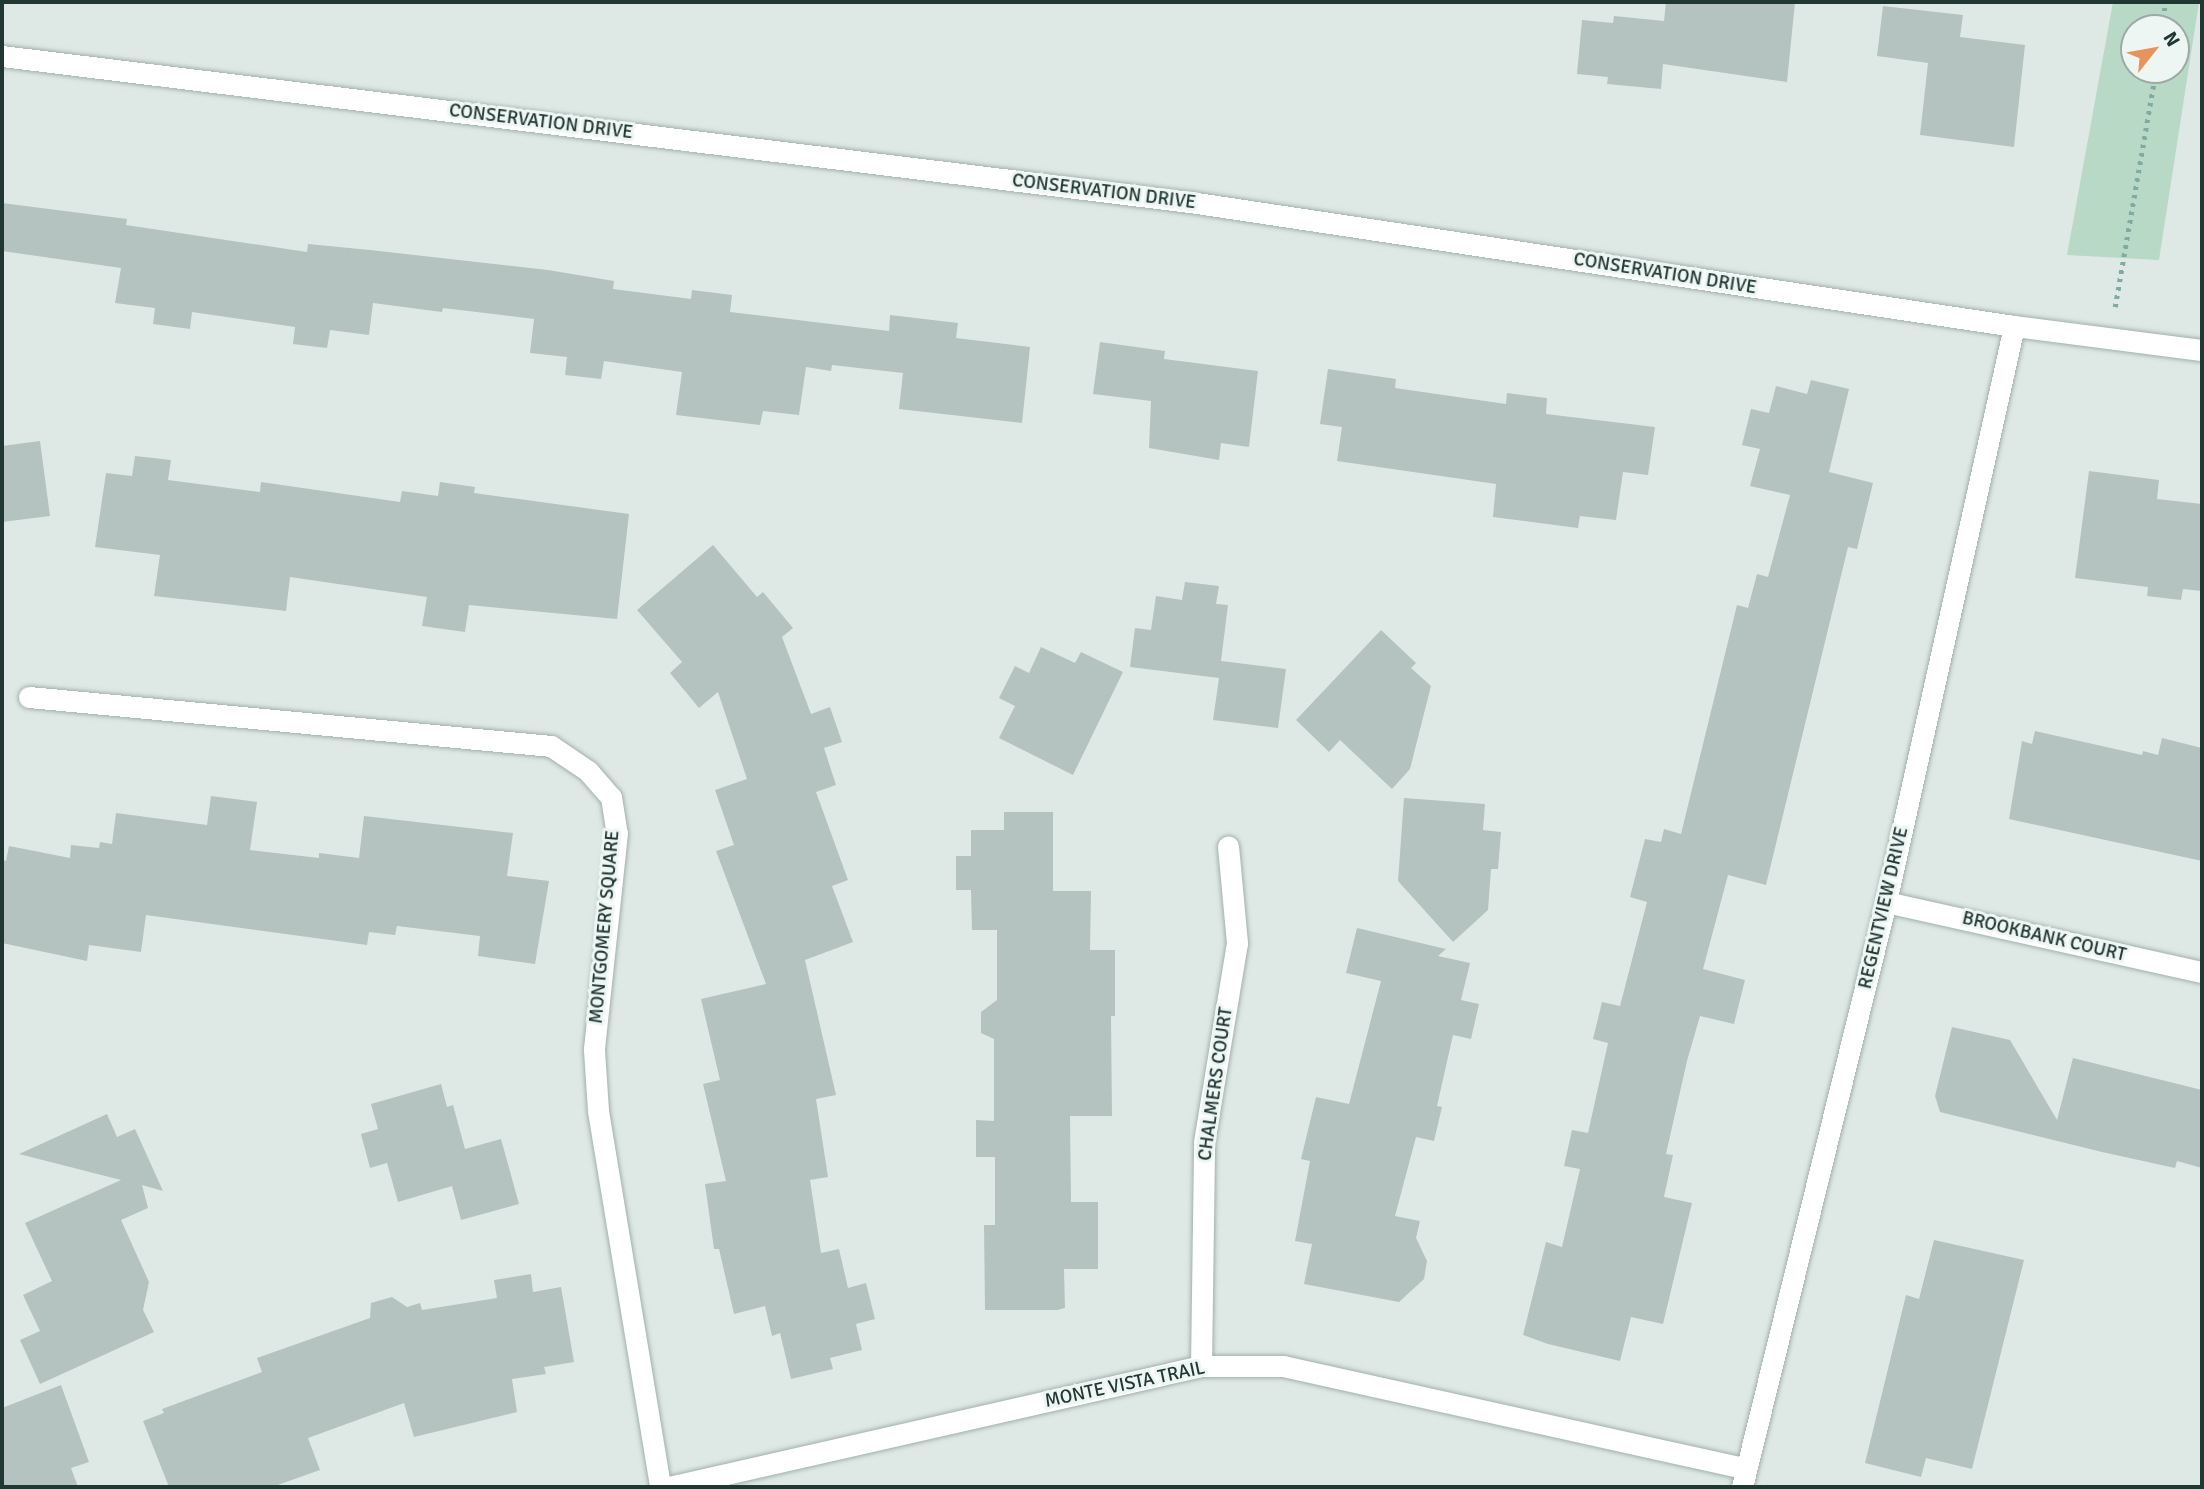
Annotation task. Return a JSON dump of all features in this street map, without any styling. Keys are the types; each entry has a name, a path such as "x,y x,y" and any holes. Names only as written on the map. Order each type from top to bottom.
{"street":[{"name":"CONSERVATION DRIVE","path":"2,56 1190,202 2014,326 2202,349"},
{"name":"REGENTVIEW DRIVE","path":"1744,1478 1886,902 2014,326"},
{"name":"MONTGOMERY SQUARE","path":"29,697 551,746 589,771 611,797 617,833 594,1050 597,1099 660,1487"},
{"name":"CHALMERS COURT","path":"1201,1366 1204,1142 1237,943 1228,846"},
{"name":"BROOKBANK COURT","path":"1886,902 2202,972"},
{"name":"MONTE VISTA TRAIL","path":"668,1487 1201,1366 1283,1366 1744,1478"}],"path":[{"path":"2109,338 2154,84"}],"green space":[{"path":"2113,2 2199,2 2190,60 2190,14 2120,14 2120,84 2186,84 2159,260 2067,255"}],"building":[{"path":"1666,2 1795,2 1787,82 1663,64 1661,89 1607,84 1608,77 1577,74 1582,20 1613,23 1614,16 1664,21"},
{"path":"1883,6 1963,15 1960,37 2025,45 2014,147 1920,135 1928,63 1877,56"},
{"path":"2,203 127,219 126,225 307,252 308,244 370,250 548,270 614,281 613,289 691,299 692,290 732,295 730,312 889,331 890,315 958,323 956,338 1030,347 1022,423 899,409 903,373 832,365 831,371 806,367 799,415 763,411 760,425 676,415 682,372 604,361 601,379 565,375 567,357 530,353 534,319 443,308 442,312 373,303 369,335 330,330 327,348 293,344 295,327 192,312 190,329 153,324 155,308 115,303 121,268 2,251"},
{"path":"1100,342 1165,351 1164,359 1258,371 1249,447 1221,443 1219,460 1149,448 1151,401 1093,394"},
{"path":"1328,369 1396,379 1395,388 1506,404 1507,393 1547,398 1546,414 1655,427 1648,475 1623,472 1616,520 1580,516 1578,528 1493,517 1496,484 1337,461 1342,427 1320,424"},
{"path":"1811,380 1849,389 1829,472 1873,483 1857,549 1848,547 1766,885 1728,875 1703,969 1745,980 1734,1024 1700,1016 1687,1061 1666,1154 1673,1155 1664,1197 1692,1203 1663,1324 1631,1317 1620,1361 1548,1344 1523,1335 1546,1242 1562,1247 1580,1169 1564,1166 1572,1130 1588,1133 1608,1043 1593,1039 1602,1002 1620,1006 1647,902 1630,897 1645,839 1661,842 1664,829 1681,834 1737,605 1748,608 1757,574 1768,577 1790,495 1750,486 1760,449 1742,445 1751,409 1769,413 1776,386 1807,394"},
{"path":"40,441 50,516 2,522 2,446"},
{"path":"135,456 171,460 168,480 260,492 261,482 400,502 402,491 438,496 440,482 475,487 474,493 629,514 617,619 469,605 465,632 422,626 427,597 290,577 286,611 154,596 160,555 95,547 106,473 132,476"},
{"path":"2089,471 2159,480 2157,499 2202,504 2202,591 2183,589 2181,600 2147,596 2148,587 2075,578"},
{"path":"713,545 757,597 763,592 793,628 782,637 811,714 830,707 842,742 824,748 836,785 816,792 848,880 832,886 853,942 805,960 836,1095 816,1099 828,1177 810,1180 821,1253 839,1249 848,1288 866,1283 875,1319 856,1324 862,1350 830,1358 833,1369 791,1379 780,1333 772,1336 765,1306 734,1314 719,1249 714,1249 705,1184 726,1181 703,1084 720,1080 701,999 766,984 716,851 734,845 715,790 747,779 718,692 699,708 670,673 682,662 637,610"},
{"path":"1185,582 1219,586 1216,604 1228,605 1221,661 1286,669 1278,728 1213,720 1219,678 1130,667 1135,628 1151,630 1156,596 1182,600"},
{"path":"1381,630 1416,663 1411,668 1431,686 1410,769 1392,789 1340,740 1329,752 1296,720"},
{"path":"1041,647 1075,663 1081,652 1123,672 1073,775 999,738 1015,706 999,698 1015,666 1029,673"},
{"path":"2035,731 2142,755 2143,751 2158,755 2162,738 2202,748 2202,861 2009,819 2022,741 2032,744"},
{"path":"211,796 257,802 250,850 319,858 319,853 359,858 364,816 513,833 507,876 549,881 535,964 478,956 480,936 397,926 395,935 369,932 367,945 146,915 141,952 89,945 87,961 2,943 2,860 6,861 9,846 70,858 71,845 99,848 100,842 112,844 116,813 207,825"},
{"path":"1404,798 1485,804 1483,830 1501,832 1498,869 1491,869 1488,910 1453,942 1398,881"},
{"path":"1004,812 1053,812 1053,891 1091,891 1090,950 1115,950 1115,1016 1111,1016 1112,1116 1070,1116 1071,1202 1098,1202 1098,1269 1064,1269 1065,1308 1057,1310 985,1310 984,1225 995,1225 995,1157 976,1157 976,1120 994,1121 994,1039 981,1033 981,1012 997,1000 997,930 972,930 971,890 956,890 956,856 971,856 971,830 1004,830"},
{"path":"1357,928 1446,949 1438,956 1470,963 1461,1000 1479,1004 1471,1039 1453,1035 1437,1106 1442,1107 1434,1141 1416,1137 1395,1216 1420,1221 1416,1238 1427,1261 1424,1279 1399,1302 1304,1284 1312,1244 1295,1241 1310,1161 1301,1159 1316,1097 1349,1104 1381,981 1346,973"},
{"path":"1952,1027 2010,1040 2057,1120 2073,1058 2202,1090 2202,1168 2177,1161 2175,1168 1940,1112 1935,1096"},
{"path":"441,1084 447,1107 453,1105 465,1149 501,1139 519,1204 461,1220 452,1186 398,1202 387,1163 370,1168 361,1134 378,1129 371,1104"},
{"path":"107,1114 117,1137 135,1129 163,1191 142,1185 148,1208 121,1220 149,1282 143,1310 154,1332 40,1384 20,1340 40,1331 23,1295 52,1281 25,1223 121,1180 19,1154"},
{"path":"1934,1240 2024,1260 1972,1469 1926,1458 1921,1477 1865,1463 1906,1295 1919,1299"},
{"path":"531,1274 533,1292 561,1287 574,1362 544,1367 546,1374 512,1379 517,1412 414,1437 404,1403 308,1438 320,1470 272,1487 169,1487 143,1421 164,1413 162,1409 262,1372 257,1358 370,1318 371,1303 392,1297 407,1307 420,1303 422,1310 497,1298 494,1280"},
{"path":"61,1385 89,1462 71,1468 78,1487 2,1487 2,1408"}]}
